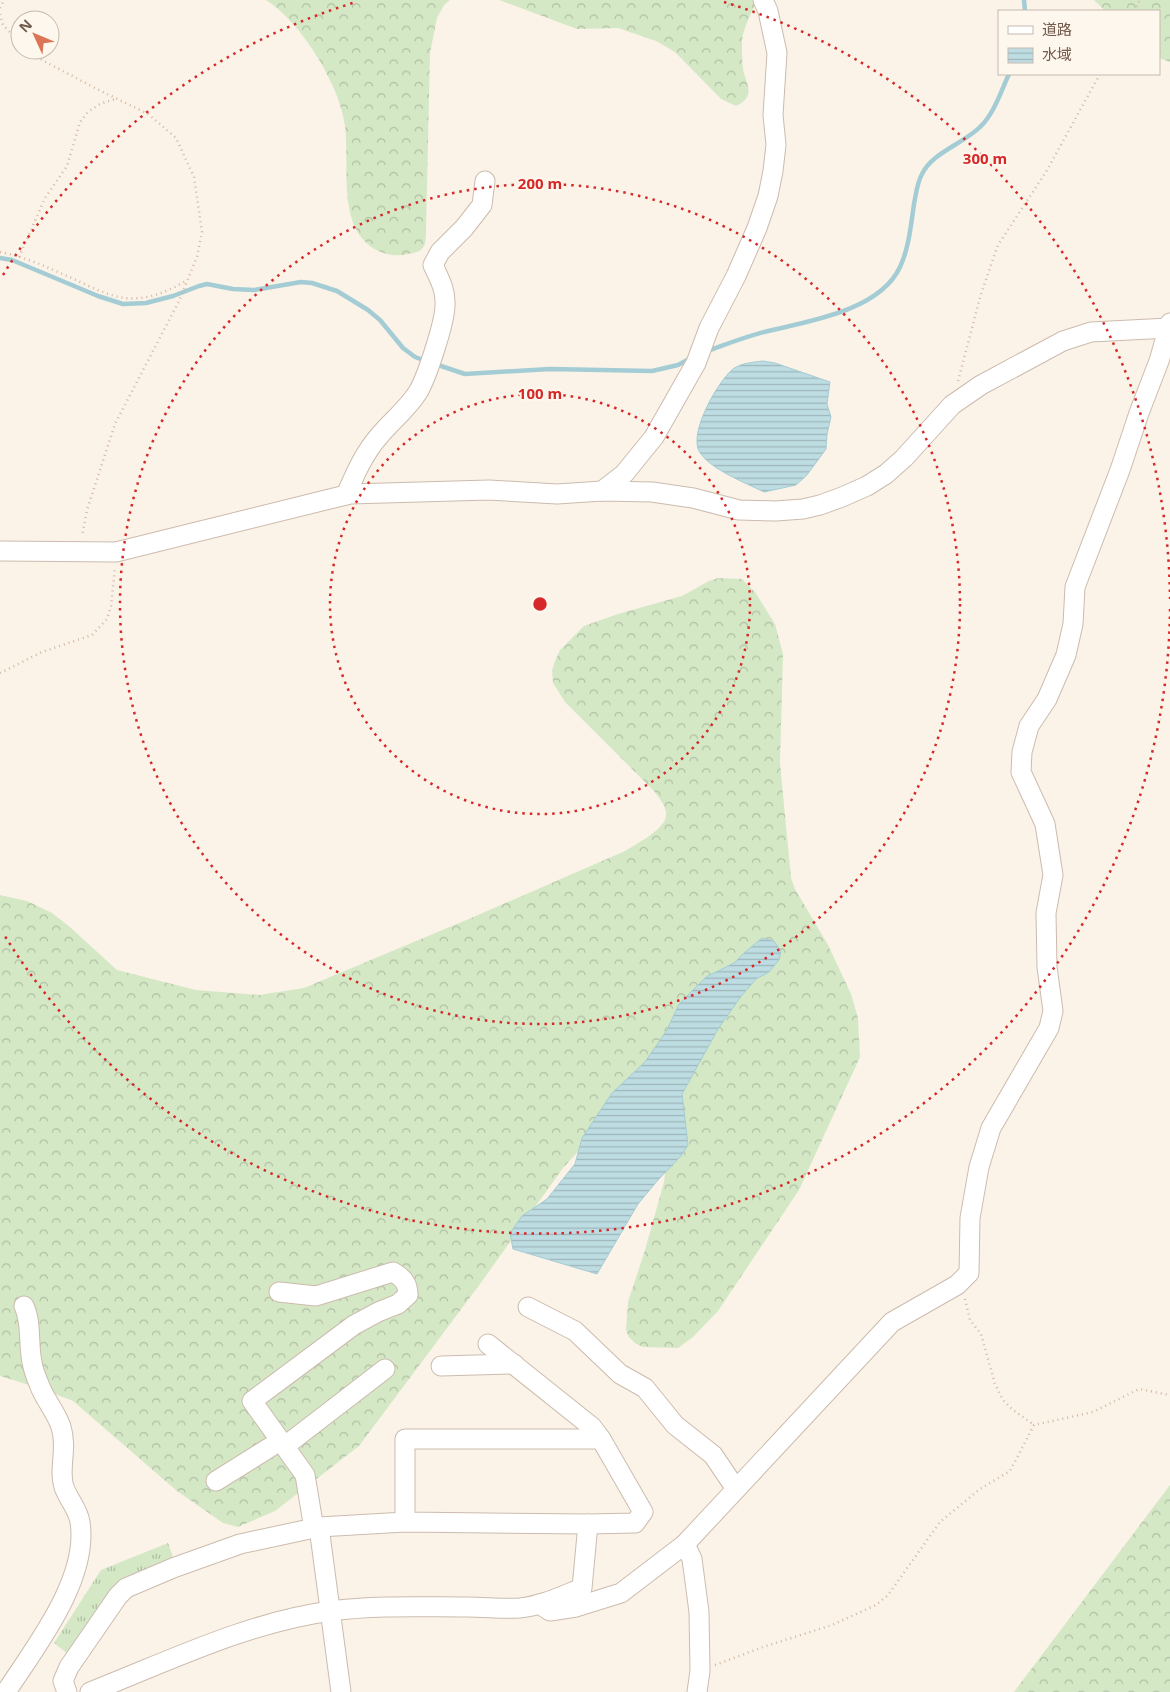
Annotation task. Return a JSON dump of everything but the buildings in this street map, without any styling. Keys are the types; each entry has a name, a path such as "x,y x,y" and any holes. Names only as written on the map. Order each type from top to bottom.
{"street":[{"path":"602,491 624,474 654,437 696,363 709,328 736,276 757,228 768,196 776,145 773,115 777,53 764,0"},
{"path":"346,495 358,466 378,436 404,410 417,394 423,382 443,320 446,304 442,284 433,265 440,252 464,228 482,205 485,181"},
{"path":"0,551 116,552 346,495 489,490 557,494 602,491 652,492 694,498 739,510 776,511 820,505 866,486 886,474 904,458 952,405 981,384 1062,341 1091,332 1169,325 1159,361 1120,470 1074,587 1073,624 1066,655 1047,699 1029,726 1022,752 1021,772 1045,824 1052,875 1046,913 1047,968 1053,1011 1049,1028 991,1128 979,1167 970,1218 969,1273 957,1286 892,1322 685,1544 621,1592 576,1607 550,1611 539,1604"},
{"path":"279,1292 316,1296 393,1272 402,1278 408,1287 408,1295 398,1304 354,1325 252,1401 305,1476 313,1523 319,1527 341,1692"},
{"path":"6,1692 61,1603 75,1572 80,1550 79,1519 64,1488 62,1476 65,1441 61,1426 41,1391 32,1362 27,1314 24,1306"},
{"path":"528,1307 575,1331 620,1374 645,1388 675,1425 713,1455 736,1489"},
{"path":"67,1692 63,1681 69,1667 118,1596 126,1588 173,1568 240,1544 319,1527 405,1522 635,1523 643,1512 601,1438 592,1427 488,1344"},
{"path":"441,1366 514,1364"},
{"path":"216,1481 282,1444 385,1369"},
{"path":"405,1522 405,1439 601,1438"},
{"path":"90,1692 237,1634 274,1622 330,1611 418,1606 521,1608 539,1604 582,1588 588,1524"},
{"path":"685,1544 692,1559 698,1612 700,1671 697,1692"}],"path":[{"path":"0,8 4,0"},
{"path":"0,14 3,25 10,32"},
{"path":"42,60 148,114 176,138 194,177 202,232 197,257 179,301 115,424 87,510 79,553"},
{"path":"952,405 982,294 998,245 1046,172 1099,75"},
{"path":"19,256 45,198 67,166 80,122 88,112 100,104 116,99"},
{"path":"0,252 19,256 98,290 123,298 139,299 160,294 187,281"},
{"path":"0,673 42,652 92,635 107,620 111,606 116,552"},
{"path":"962,1280 970,1320 981,1334 995,1384 1003,1400 1034,1425 1093,1412 1139,1389 1170,1395"},
{"path":"700,1671 763,1647 832,1625 876,1605 888,1595 940,1522 980,1489 1010,1471 1034,1425"}],"green space":[{"path":"266,0 450,0 444,5 437,18 430,53 426,236 424,246 419,251 400,255 386,254 372,248 357,231 352,219 347,193 345,126 342,110 335,92 317,56 305,39 279,10"},
{"path":"499,0 758,0 746,25 742,41 743,69 749,90 748,94 736,106 721,99 675,52 656,41 618,28 577,29"},
{"path":"1094,0 1170,0 1170,62 1160,58 1160,10 1104,10"},
{"path":"718,578 742,579 755,592 775,624 783,654 780,763 791,878 795,889 828,945 851,994 858,1018 860,1057 799,1190 718,1311 693,1337 678,1348 643,1347 629,1337 626,1330 628,1302 645,1250 665,1174 661,1165 593,1135 563,1168 480,1284 359,1446 275,1511 238,1527 223,1523 177,1491 73,1401 0,1376 0,895 27,901 52,913 117,970 196,990 259,995 304,988 625,851 650,836 661,826 665,820 665,809 654,791 565,702 553,683 552,670 555,661 560,650 584,626 618,614 682,596"},
{"path":"1170,1485 1170,1692 1014,1692"},
{"path":"168,1543 174,1560 120,1581 68,1654 54,1643 101,1570"}],"water":[{"path":"763,361 775,363 830,382 827,404 831,417 826,449 807,475 796,485 764,492 719,470 704,458 699,451 697,443 701,420 713,395 727,375 740,365"},
{"path":"762,938 774,941 781,951 779,960 769,972 756,979 718,1029 682,1094 688,1145 681,1156 638,1204 597,1274 513,1249 510,1233 522,1216 547,1199 575,1164 582,1138 612,1093 645,1062 667,1030 679,1004 706,977 734,963"}],"waterway":[{"path":"1024,0 1025,10"},
{"path":"707,351 752,335 823,318 861,304 877,294 890,282 900,267 906,252 917,189 922,174 933,160 973,133 985,122 1009,75"},
{"path":"0,258 12,260 98,296 123,304 146,303 207,284 233,289 254,290 301,282 312,283 337,291 368,310 380,320 403,348 415,357 426,361"},
{"path":"435,364 465,374 550,369 652,371 678,365 691,358"}]}
